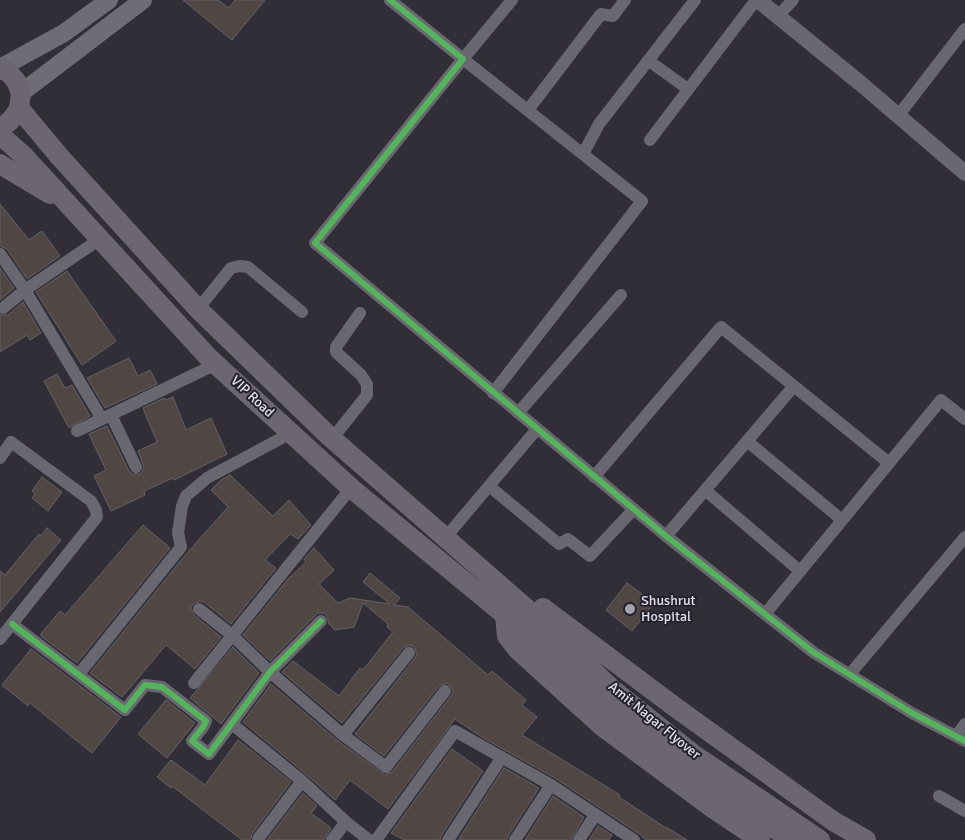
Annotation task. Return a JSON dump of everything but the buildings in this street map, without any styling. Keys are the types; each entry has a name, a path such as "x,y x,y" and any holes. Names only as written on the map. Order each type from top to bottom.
{"main road":[{"path":"0,68 64,33 108,0"},
{"path":"0,128 9,122 20,100 143,0"},
{"name":"VIP Road","path":"0,68 9,73 16,81 20,100 59,156 198,309 332,439 501,587"},
{"name":"VIP Road","path":"0,135 23,155 216,364 351,488 505,615"},
{"path":"0,164 70,206"},
{"path":"501,587 528,596 675,707 832,821 866,840"},
{"name":"Amit Nagar Flyover","path":"501,587 536,629 613,709 681,763 790,840"},
{"path":"505,615 507,636 517,649 603,727 760,840"},
{"name":"Amit Nagar Flyover","path":"505,615 536,629 693,754 820,840"}],"street":[{"path":"390,0 642,201 493,393"},
{"path":"512,0 315,243 594,477 813,652 912,712 960,738 965,724"},
{"path":"528,110 601,14 613,16 625,0"},
{"path":"583,154 599,124 696,0"},
{"path":"650,140 757,0 965,173"},
{"path":"777,17 793,0"},
{"path":"898,116 965,30"},
{"path":"649,61 688,89"},
{"path":"3,308 25,290 100,239"},
{"path":"0,254 25,290 136,467"},
{"path":"198,309 231,268 240,266 248,268 302,312"},
{"path":"518,414 621,295"},
{"path":"332,439 367,394 367,384 336,352 336,347 360,313"},
{"path":"594,477 721,327 889,463"},
{"path":"77,431 216,364"},
{"path":"666,536 794,386"},
{"path":"765,614 941,400 965,419"},
{"path":"446,537 537,429"},
{"path":"79,674 181,548 178,533 182,506 186,496 207,478 291,433"},
{"path":"747,441 842,520"},
{"path":"0,458 11,442 91,501 96,510 97,517 0,639"},
{"path":"489,486 560,544 568,539 590,556 634,509"},
{"path":"194,683 351,488"},
{"path":"705,490 800,571"},
{"path":"850,674 965,537"},
{"path":"199,609 233,636 270,672 343,736 386,767 445,691"},
{"path":"12,624 125,710 145,686 162,687 206,721 192,741 209,754 270,672 321,621"},
{"path":"343,736 409,653"},
{"path":"232,724 302,781 346,822 369,840"},
{"path":"376,840 455,731 551,785 634,840"},
{"path":"448,840 502,757"},
{"path":"258,839 302,781"},
{"path":"515,840 551,785"},
{"path":"939,796 965,811"},
{"path":"579,840 595,815"},
{"path":"332,840 346,822"}],"cycle path":[{"path":"390,0 463,59 315,243 666,536 813,652 912,713 965,741"},
{"path":"12,624 125,710 145,685 162,687 206,721 192,741 209,754 270,672 321,621"}],"place":[{"name":"Shushrut Hospital","path":"630,609"}]}
